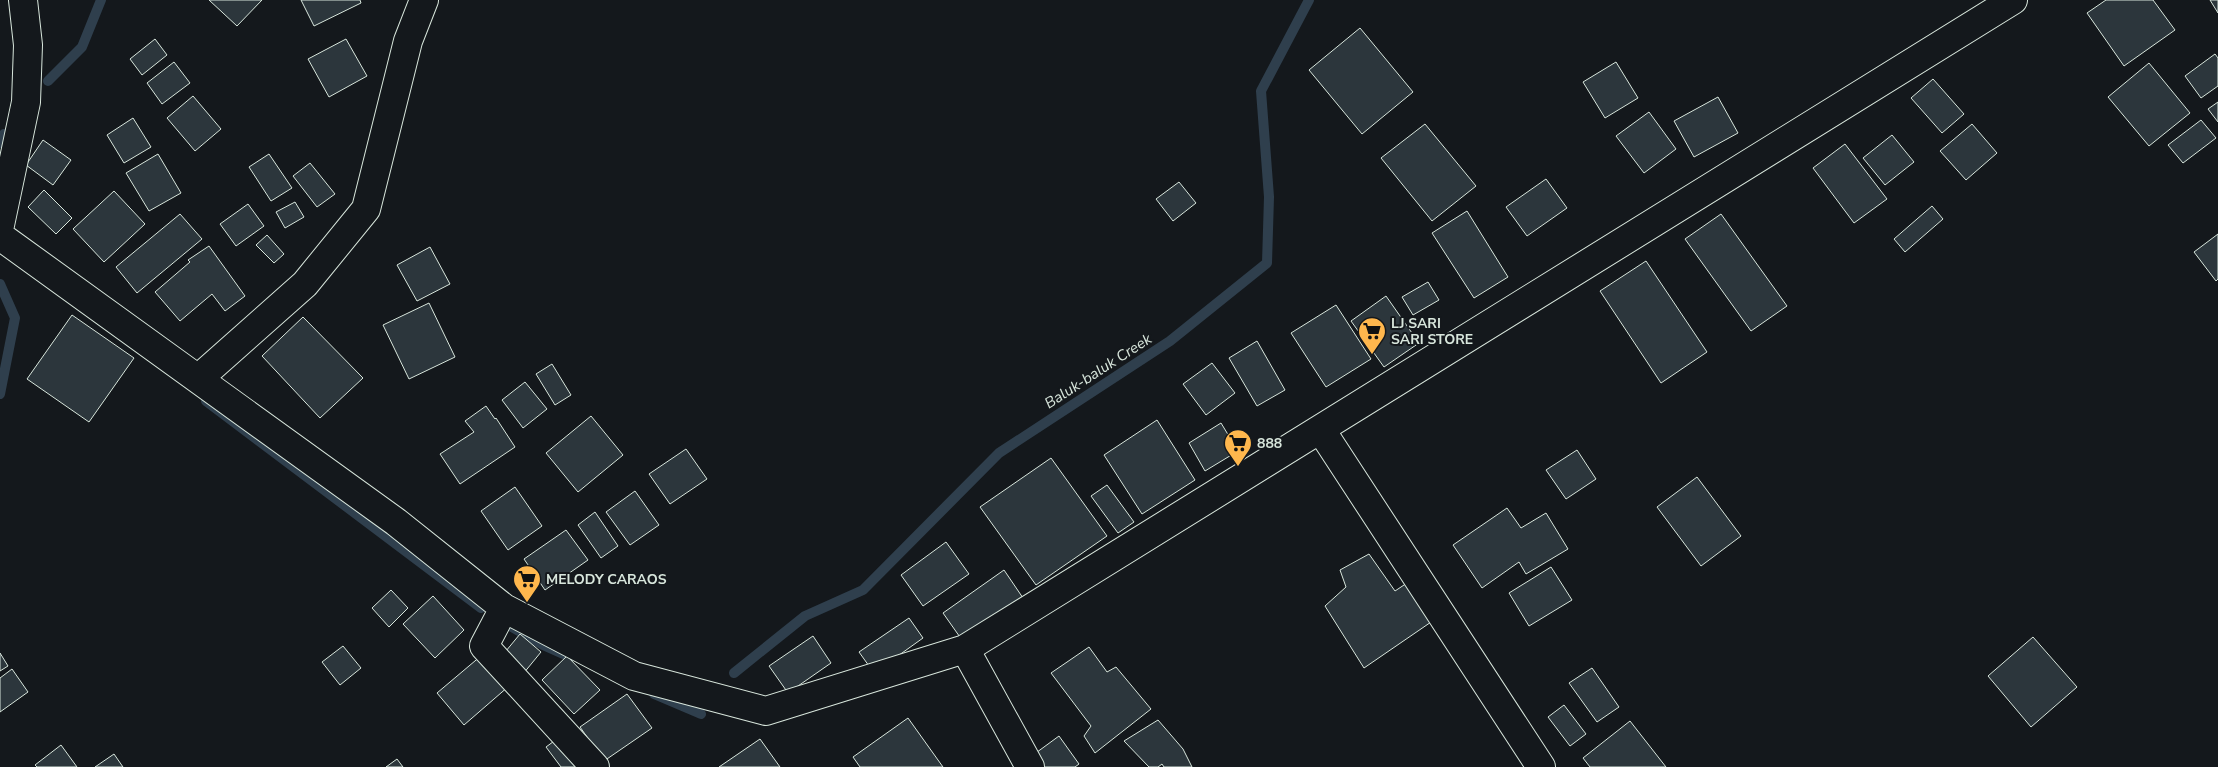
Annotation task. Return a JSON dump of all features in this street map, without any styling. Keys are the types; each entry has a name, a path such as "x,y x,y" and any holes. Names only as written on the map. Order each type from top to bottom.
{"street":[{"path":"0,225 26,102 28,45 23,0"},
{"path":"198,379 305,284 366,209 408,41 424,0"},
{"path":"0,236 396,522 504,608 634,676 766,710 965,650 2013,0"},
{"path":"1321,430 1541,767"},
{"path":"504,608 484,646 595,767"},
{"path":"965,650 1030,767"}],"building":[{"path":"209,0 262,0 237,26"},
{"path":"301,0 360,0 361,3 314,26"},
{"path":"2106,0 2153,0 2175,30 2124,66 2087,13"},
{"path":"2210,0 2218,0 2218,13"},
{"path":"1360,28 1413,92 1362,134 1309,70"},
{"path":"155,39 167,55 142,75 130,59"},
{"path":"346,39 367,76 329,97 308,59"},
{"path":"2215,54 2218,58 2218,86 2201,98 2185,76"},
{"path":"174,62 190,83 162,104 147,83"},
{"path":"1616,62 1638,98 1605,118 1583,82"},
{"path":"2149,63 2190,113 2149,146 2108,97"},
{"path":"1933,79 1964,114 1942,133 1911,98"},
{"path":"193,96 221,129 195,151 167,118"},
{"path":"1718,97 1738,133 1694,157 1674,121"},
{"path":"2218,102 2218,122 2208,109"},
{"path":"1649,112 1676,149 1644,173 1616,136"},
{"path":"133,118 151,147 124,163 107,135"},
{"path":"2201,120 2216,138 2183,163 2168,145"},
{"path":"1425,124 1476,186 1432,221 1381,158"},
{"path":"1972,124 1997,153 1966,180 1940,151"},
{"path":"1892,135 1914,162 1885,185 1863,158"},
{"path":"43,140 71,160 53,185 26,165"},
{"path":"1845,144 1887,199 1854,223 1813,168"},
{"path":"158,154 181,193 149,211 126,173"},
{"path":"269,154 292,188 271,201 249,167"},
{"path":"310,163 335,194 317,207 293,176"},
{"path":"1546,179 1567,208 1527,236 1506,207"},
{"path":"1179,182 1196,203 1173,221 1156,199"},
{"path":"44,190 72,218 56,234 28,207"},
{"path":"114,191 145,224 104,262 73,229"},
{"path":"295,202 304,217 285,228 276,212"},
{"path":"248,204 264,226 236,246 220,224"},
{"path":"1932,206 1943,219 1905,252 1894,239"},
{"path":"1467,211 1508,277 1474,298 1432,233"},
{"path":"180,214 202,239 137,293 116,267"},
{"path":"1721,214 1787,306 1751,331 1685,239"},
{"path":"2218,234 2218,279 2216,281 2194,252"},
{"path":"267,235 284,254 274,263 256,245"},
{"path":"209,246 245,296 225,311 212,294 180,321 155,292 190,262 188,260"},
{"path":"430,247 450,284 417,301 397,265"},
{"path":"1646,261 1707,352 1661,383 1600,291"},
{"path":"1428,282 1439,300 1413,315 1402,297"},
{"path":"1386,296 1419,343 1384,367 1351,321"},
{"path":"429,303 455,357 409,379 383,325"},
{"path":"1336,305 1371,359 1326,387 1291,333"},
{"path":"72,315 134,358 89,422 27,379"},
{"path":"303,317 363,378 320,418 262,356"},
{"path":"1257,341 1285,390 1257,406 1229,358"},
{"path":"1212,363 1235,393 1206,415 1183,384"},
{"path":"552,364 571,395 555,405 536,374"},
{"path":"525,382 547,409 523,428 502,400"},
{"path":"486,406 515,447 460,484 440,454 474,432 465,421"},
{"path":"591,416 623,455 578,492 546,453"},
{"path":"1157,420 1195,480 1142,514 1104,455"},
{"path":"1221,423 1238,451 1205,471 1189,443"},
{"path":"686,449 707,479 670,504 649,474"},
{"path":"1577,450 1596,479 1566,499 1546,470"},
{"path":"1051,458 1107,536 1036,585 980,507"},
{"path":"1697,477 1741,536 1701,566 1657,507"},
{"path":"1107,485 1134,522 1118,533 1091,496"},
{"path":"515,487 542,526 508,550 481,511"},
{"path":"635,491 659,525 630,545 606,512"},
{"path":"1507,508 1521,528 1546,513 1568,549 1526,574 1519,562 1482,588 1453,545"},
{"path":"595,512 618,546 601,558 578,525"},
{"path":"566,530 588,560 545,590 524,559"},
{"path":"946,542 969,574 923,606 901,575"},
{"path":"1369,554 1395,591 1410,581 1434,620 1364,668 1325,606 1346,587 1340,570"},
{"path":"1551,567 1572,600 1529,626 1509,593"},
{"path":"1004,570 1023,598 962,640 943,613"},
{"path":"391,590 408,608 389,627 372,608"},
{"path":"433,596 464,630 435,658 403,624"},
{"path":"909,618 923,638 874,673 859,652"},
{"path":"520,634 541,652 523,674 501,657"},
{"path":"813,636 831,663 788,693 769,666"},
{"path":"2033,637 2077,687 2031,727 1988,676"},
{"path":"343,646 361,668 340,685 322,662"},
{"path":"1089,647 1107,672 1116,667 1151,709 1095,753 1084,736 1091,726 1051,673"},
{"path":"0,653 8,666 0,671"},
{"path":"482,655 509,686 464,725 437,693"},
{"path":"567,656 600,690 574,714 542,680"},
{"path":"1592,668 1619,707 1597,722 1569,683"},
{"path":"12,669 28,692 0,712 0,678"},
{"path":"627,694 652,728 604,761 580,727"},
{"path":"1564,705 1586,734 1570,746 1548,717"},
{"path":"908,718 943,767 860,767 853,757"},
{"path":"1158,720 1183,749 1192,767 1164,767 1162,764 1158,767 1149,767 1124,741"},
{"path":"1630,721 1666,767 1590,767 1583,758"},
{"path":"561,736 583,767 561,767 546,747"},
{"path":"1059,736 1079,764 1075,767 1035,767 1029,758"},
{"path":"760,739 780,767 719,767"},
{"path":"61,745 77,767 37,767 35,765"},
{"path":"114,754 123,767 95,767"},
{"path":"397,759 403,767 386,767"}],"waterway":[{"path":"48,81 82,47 101,0"},
{"name":"Baluk-baluk Creek","path":"734,673 805,616 863,590 999,453 1170,341 1267,263 1269,197 1261,91 1309,0"},
{"path":"0,143 4,134"},
{"path":"0,284 15,318 0,394"},
{"path":"206,401 481,608"},
{"path":"510,626 543,645 570,657"},
{"path":"654,694 701,714"}],"place":[{"name":"LJ SARI SARI STORE","path":"1372,355"},
{"name":"888","path":"1238,467"},
{"name":"MELODY CARAOS","path":"527,603"}]}
